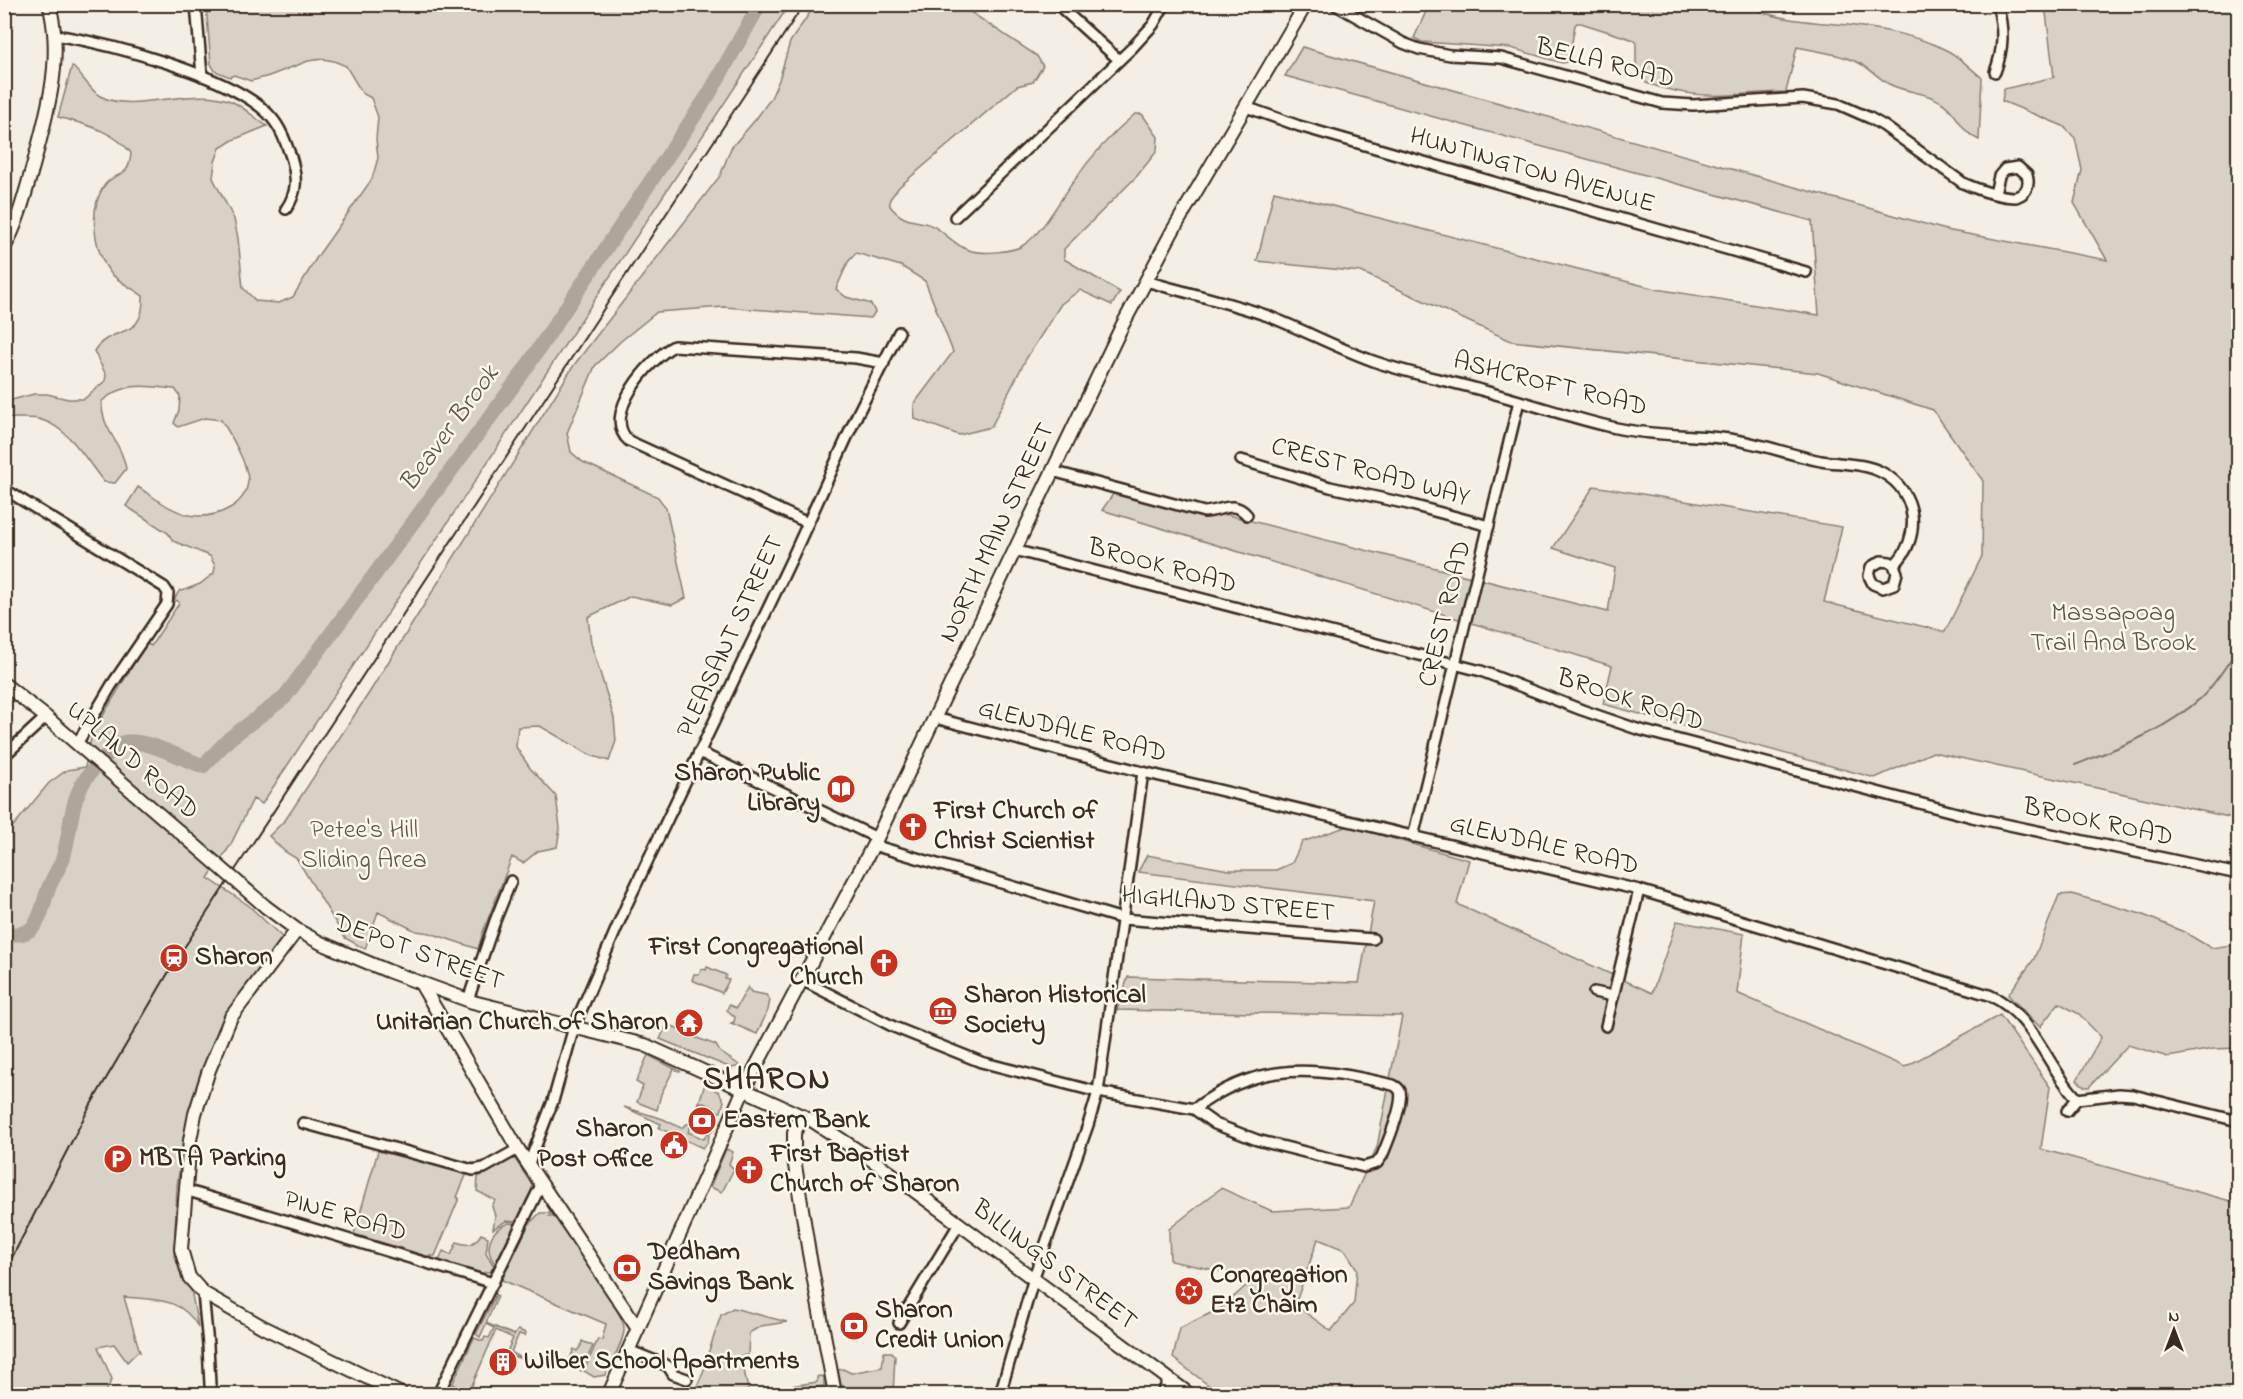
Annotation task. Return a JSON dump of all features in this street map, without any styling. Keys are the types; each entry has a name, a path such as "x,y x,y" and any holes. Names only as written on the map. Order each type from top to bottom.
{"main road":[{"path":"4,248 23,203 47,111 55,67 56,35 49,4"},
{"name":"NORTH MAIN STREET","path":"609,1395 744,1089 875,842 1052,471 1146,281 1172,232 1306,4"},
{"name":"UPLAND ROAD","path":"4,684 46,717 228,874"},
{"name":"DEPOT STREET","path":"228,874 297,930 351,957 468,1000 658,1050 803,1116"},
{"path":"297,930 238,1007 225,1031 195,1114 184,1190 181,1249 189,1277 203,1293 263,1327 400,1395"},
{"path":"421,984 528,1166 638,1329"},
{"path":"803,1116 794,1133 794,1159 835,1395"},
{"name":"BILLINGS STREET","path":"803,1116 833,1134 1034,1278 1189,1395"}],"street":[{"path":"196,4 202,76"},
{"path":"1057,4 1119,60"},
{"path":"955,217 1119,60 1153,25 1165,4"},
{"name":"BELLA ROAD","path":"1334,4 1419,50 1450,56 1501,58 1662,103 1693,105 1803,98 1838,104 1884,126 1963,183 1995,194"},
{"path":"1995,72 2003,43 2002,23 1997,4"},
{"path":"56,35 134,54 202,76 244,95 271,117 281,130 288,147 296,191 286,209"},
{"name":"HUNTINGTON AVENUE","path":"1246,107 1299,126 1806,272"},
{"name":"ASHCROFT ROAD","path":"1146,281 1268,316 1399,369 1616,428 1750,442 1820,460 1864,466 1883,473 1904,494 1909,503 1913,523 1908,547 1894,565"},
{"name":"PLEASANT STREET","path":"528,1166 553,1101 574,1027 634,887 858,413 900,332"},
{"path":"808,523 629,441 624,435 620,420 624,402 643,372 662,351 674,346 856,358 884,363"},
{"name":"CREST ROAD","path":"1413,837 1519,401"},
{"name":"CREST ROAD WAY","path":"1240,460 1330,487 1408,504 1489,526"},
{"path":"1052,471 1204,512 1212,512 1226,506 1239,508 1247,515"},
{"path":"4,489 164,587 168,593 167,604 111,686 76,744"},
{"name":"BROOK ROAD","path":"1014,550 1481,671 1637,729 1972,817 2238,874"},
{"path":"4,756 46,717"},
{"name":"GLENDALE ROAD","path":"935,718 1143,772 1639,890 1764,926 1997,999 2024,1022 2077,1099"},
{"name":"HIGHLAND STREET","path":"699,752 875,842 1123,919 1373,939"},
{"path":"1000,1395 1034,1278 1098,1092 1143,772"},
{"path":"468,1000 492,928 511,881"},
{"path":"1606,1026 1639,890"},
{"path":"802,980 887,1023 959,1054 1098,1092 1194,1109 1215,1124 1268,1144 1368,1167 1377,1163 1382,1156 1399,1105 1400,1092 1392,1085 1339,1073 1273,1072 1236,1085 1194,1109"},
{"path":"1594,992 1613,996"},
{"path":"2067,1111 2077,1099 2133,1095 2238,1121"},
{"path":"303,1123 470,1170 484,1168 518,1149"},
{"path":"438,1395 541,1185"},
{"name":"PINE ROAD","path":"184,1190 493,1283"},
{"path":"899,1323 959,1224"},
{"path":"203,1293 209,1393"},
{"path":"628,1350 668,1366 672,1373 687,1378"},
{"path":"1162,1395 1169,1380"}],"green space":[{"name":"Petee's Hill Sliding Area","path":"922,4 925,7 928,5 960,5 1037,56 1043,66 1033,82 1017,86 899,187 890,199 890,206 896,213 908,220 925,223 938,229 967,250 990,252 1017,248 1036,234 1102,146 1135,114 1142,114 1158,137 1157,151 1137,176 1064,249 1064,259 1120,292 1112,305 1080,290 1061,304 1026,359 991,427 959,435 915,419 914,404 953,352 925,281 901,266 856,253 848,262 836,289 846,297 871,304 875,312 871,318 724,307 657,312 621,341 595,366 567,433 571,452 583,462 658,497 666,508 686,598 672,605 631,596 588,617 591,643 614,718 616,741 609,761 590,755 540,726 518,727 516,747 530,768 556,796 560,828 557,847 538,851 523,863 512,857 478,949 430,933 416,931 378,912 365,949 345,938 297,859 284,851 269,836 286,819 369,693 574,365 720,176 731,148 771,98 790,42 815,5"},
{"path":"206,5 789,5 262,804 253,799 230,846 208,878 248,905 282,937 224,1021 185,1134 177,1186 174,1255 191,1289 198,1327 184,1310 175,1305 156,1300 124,1297 140,1352 138,1351 127,1362 114,1344 98,1347 112,1379 105,1394 5,1394 5,836 49,783 67,770 85,767 92,734 146,643 151,646 178,605 179,602 174,599 180,590 200,584 214,573 215,566 210,556 173,541 168,533 126,506 138,487 181,513 205,516 222,512 237,503 243,496 248,480 242,458 221,420 205,418 178,427 174,423 179,410 180,396 175,389 137,386 120,390 102,401 104,419 124,459 126,469 115,483 104,482 77,446 52,424 34,418 5,418 4,402 34,394 84,399 105,381 106,375 94,351 109,337 133,327 142,311 143,296 109,271 100,252 95,229 99,196 108,181 127,168 131,153 107,133 58,117 72,66 97,94 114,101 147,102 183,97 218,97 237,104 267,126 220,148 213,178 234,219 243,288 256,301 279,303 293,297 317,257 372,179 378,158 376,139 378,117 371,98 362,93 346,66 323,59 308,61 251,81 215,71 211,64"},
{"path":"1429,5 1745,5 1782,18 1898,33 1923,40 1951,53 1982,78 1979,140 1968,133 1952,111 1935,98 1895,87 1863,65 1836,55 1797,47 1786,92 1698,94 1646,83 1636,63 1636,42 1634,40 1581,23 1575,25 1569,59 1562,63 1511,48 1422,42 1414,38"},
{"name":"Massapoag Trail And Brook","path":"2045,5 2238,5 2238,819 1933,752 1875,778 1603,704 1612,666 1102,510 1118,487 1608,612 1615,568 1553,548 1594,486 1842,527 1824,602 1945,632 1982,556 1983,481 1933,410 1818,373 1511,341 1361,272 1257,261 1274,191 1656,289 1819,315 1812,221 1285,76 1302,47 1946,230 2107,260 2074,203 2082,170 2075,138 2063,126 2002,101 2004,89 2054,77"},
{"path":"1348,826 1469,860 1457,904 1652,993 1677,921 1744,934 1737,993 1905,1067 2000,1015 2050,1087 2041,1149 2238,1203 2238,1394 1220,1394 1173,1358 1180,1328 1221,1308 1255,1278 1170,1261 1169,1229 1221,1188 1272,1211 1349,1207 1377,1147 1402,1016 1117,1010 1128,977 1359,983 1374,901 1138,872 1147,855 1229,870 1276,870 1292,863 1302,842","holes":["1318,1239 1345,1250 1357,1269 1354,1303 1331,1331 1295,1305"]},
{"path":"2072,894 2141,914 2184,932 2211,948 2238,944 2238,1048 2213,1049 2168,1057 2128,1045 2089,1087 2085,1087 2077,1080 2101,1037 2079,1014 2059,1003 2040,1027 2008,995 2034,959 2059,895"},
{"path":"707,967 726,975 725,979 729,980 722,993 692,980 694,974 699,974"},
{"path":"748,987 751,992 766,995 770,1000 757,1034 731,1023 734,1022 735,1017 727,1010 729,1005 736,1008"},
{"path":"667,1024 684,1031 682,1035 688,1037 689,1035 716,1045 720,1052 741,1066 731,1068 660,1039"},
{"path":"648,1055 681,1072 674,1069 661,1094 657,1110 637,1102 643,1086 636,1082"},
{"path":"705,1084 719,1092 724,1101 721,1112 717,1112 714,1117 716,1124 709,1120 714,1108 701,1102 698,1105"},
{"path":"624,1107 663,1119 681,1128 689,1123 692,1117 694,1118 688,1132 704,1139 710,1129 706,1127 707,1124 715,1127 703,1148 659,1128 661,1124"},
{"path":"726,1149 733,1152 729,1164 734,1169 722,1192 710,1187"},
{"path":"378,1151 467,1173 435,1256 426,1256 354,1234"},
{"path":"513,1156 532,1185 532,1189 516,1222 506,1221 493,1229 495,1216 492,1206 495,1200 477,1191 478,1177"},
{"path":"540,1213 551,1213 549,1216 553,1216 559,1222 607,1292 622,1320 624,1333 605,1375 594,1377 584,1371 598,1339 602,1340 606,1324 502,1280 529,1224"},
{"path":"509,1223 515,1224 495,1264 489,1252 490,1240 497,1230"},
{"path":"481,1234 488,1237 486,1253 494,1266 490,1272 485,1272 485,1274 439,1261 443,1251 451,1255 457,1242 471,1244"},
{"path":"496,1295 498,1296 486,1323 514,1335 518,1330 526,1333 525,1336 519,1334 511,1352 525,1360 506,1354 513,1338 496,1330 470,1390 478,1394 454,1385 449,1391 474,1338 483,1341 485,1337 489,1338 494,1328 486,1324 480,1337 476,1334"},
{"path":"733,1308 787,1322 761,1326 749,1333 748,1355 741,1356 749,1394 710,1394 696,1389 708,1360 721,1315"},
{"path":"582,1341 593,1346 581,1371 567,1365 574,1349 577,1351"},
{"path":"884,1352 892,1352 895,1356 893,1394 848,1389 841,1385 838,1370 843,1369 851,1373 882,1367"},
{"path":"819,1376 824,1377 824,1386 795,1391 795,1394 765,1394 765,1390 817,1382"}],"waterway":[{"name":"Beaver Brook","path":"107,755 121,743 139,743 162,749 203,766 230,738 284,698 524,371 709,94 760,4"},
{"path":"2075,765 2142,737 2188,709 2207,692 2238,649"},
{"name":"Beaver Brook","path":"4,933 25,932 37,922 49,887 63,858 75,802 84,781 91,772"}],"railway":[{"path":"4,1273 90,1106 174,963 804,4"}],"place":[{"name":"Sharon Public Library","path":"841,789"},
{"name":"First Church of Christ Scientist","path":"913,827"},
{"name":"Sharon","path":"174,958"},
{"name":"First Congregational Church","path":"884,963"},
{"name":"Sharon Historical Society","path":"943,1011"},
{"name":"Unitarian Church of Sharon","path":"689,1023"},
{"name":"Eastern Bank","path":"702,1121"},
{"name":"Sharon Post Office","path":"674,1145"},
{"name":"MBTA Parking","path":"118,1159"},
{"name":"First Baptist Church of Sharon","path":"749,1170"},
{"name":"Dedham Savings Bank","path":"627,1268"},
{"name":"Congregation Etz Chaim","path":"1189,1291"},
{"name":"Sharon Credit Union","path":"854,1326"},
{"name":"Wilber School Apartments","path":"503,1362"}],"district":[{"name":"SHARON","path":"767,1080"}]}
